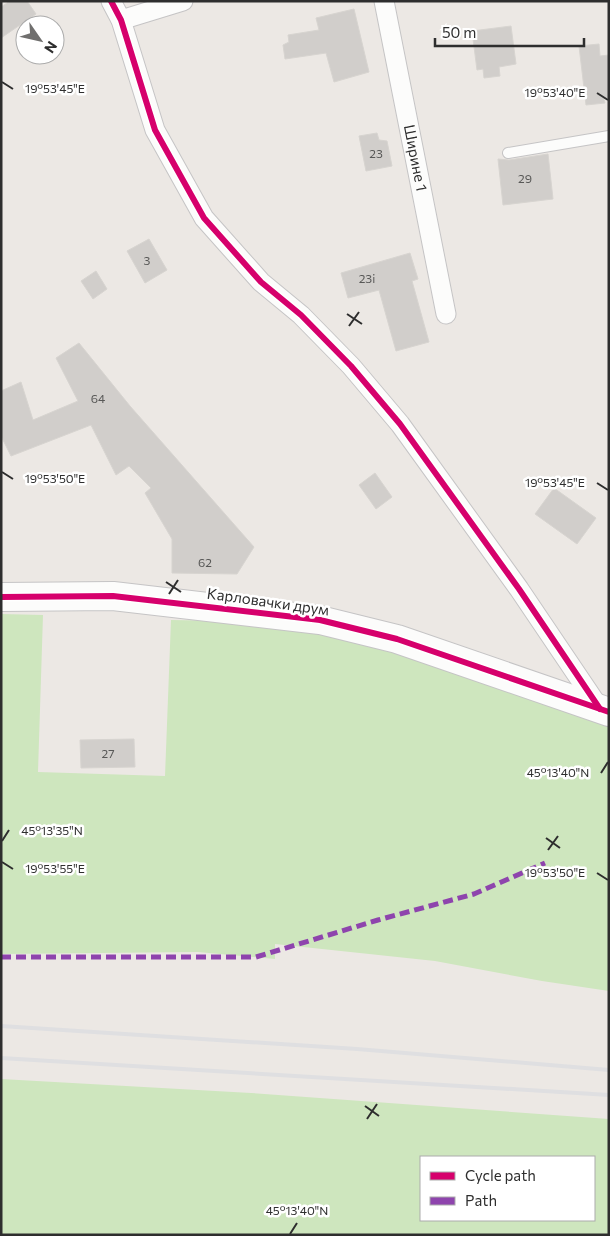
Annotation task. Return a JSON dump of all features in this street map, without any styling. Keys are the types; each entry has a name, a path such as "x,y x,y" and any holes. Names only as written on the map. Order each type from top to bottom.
{"main road":[{"name":"Карловачки друм","path":"1,597 113,596 320,620 397,639 604,710"}],"street":[{"path":"111,1 121,20 155,130 204,218 261,282 301,315 351,366 400,424 604,710"},
{"path":"121,20 183,1"},
{"name":"Ширине 1","path":"384,1 446,314"}],"lane":[{"path":"508,153 609,136"}],"green space":[{"path":"1,614 43,615 38,772 165,776 171,620 229,621 312,631 392,650 609,723 609,991 542,981 435,961 275,944 275,959 198,952 1,954"},
{"path":"1,1079 251,1093 609,1119 609,1235 1,1235"}],"building":[{"path":"10,1 27,1 36,14 15,15 15,28 1,38 1,7"},
{"path":"354,9 369,72 334,82 326,53 285,59 283,45 289,42 288,35 319,30 316,18"},
{"path":"511,26 516,64 499,67 500,76 484,78 483,69 477,70 472,31"},
{"path":"599,44 600,56 609,55 609,99 604,99 605,103 586,105 579,46"},
{"path":"377,133 379,140 387,141 392,166 366,171 359,136"},
{"path":"548,154 553,199 503,205 498,159 509,160"},
{"path":"149,239 167,270 145,283 127,251"},
{"path":"410,253 418,279 412,281 429,342 396,351 379,290 348,298 341,273"},
{"path":"96,271 107,289 93,299 81,281"},
{"path":"79,343 130,406 254,547 237,574 172,573 172,539 145,493 151,488 129,466 116,475 91,425 11,456 1,436 1,391 21,382 33,420 78,401 56,358"},
{"path":"375,473 392,497 376,509 359,485"},
{"path":"554,488 596,518 577,544 535,514"},
{"path":"134,739 135,767 81,768 80,740"}],"railway":[{"path":"1,1026 357,1049 609,1070"},
{"path":"1,1058 609,1095"}],"marked path":[{"path":"1,957 256,957 378,920 474,894 545,863"}],"cycle path":[{"path":"111,1 121,20 155,130 204,218 261,282 301,315 351,366 400,424 519,589 600,709"},
{"path":"1,597 113,596 320,620 397,639 609,712"}]}
